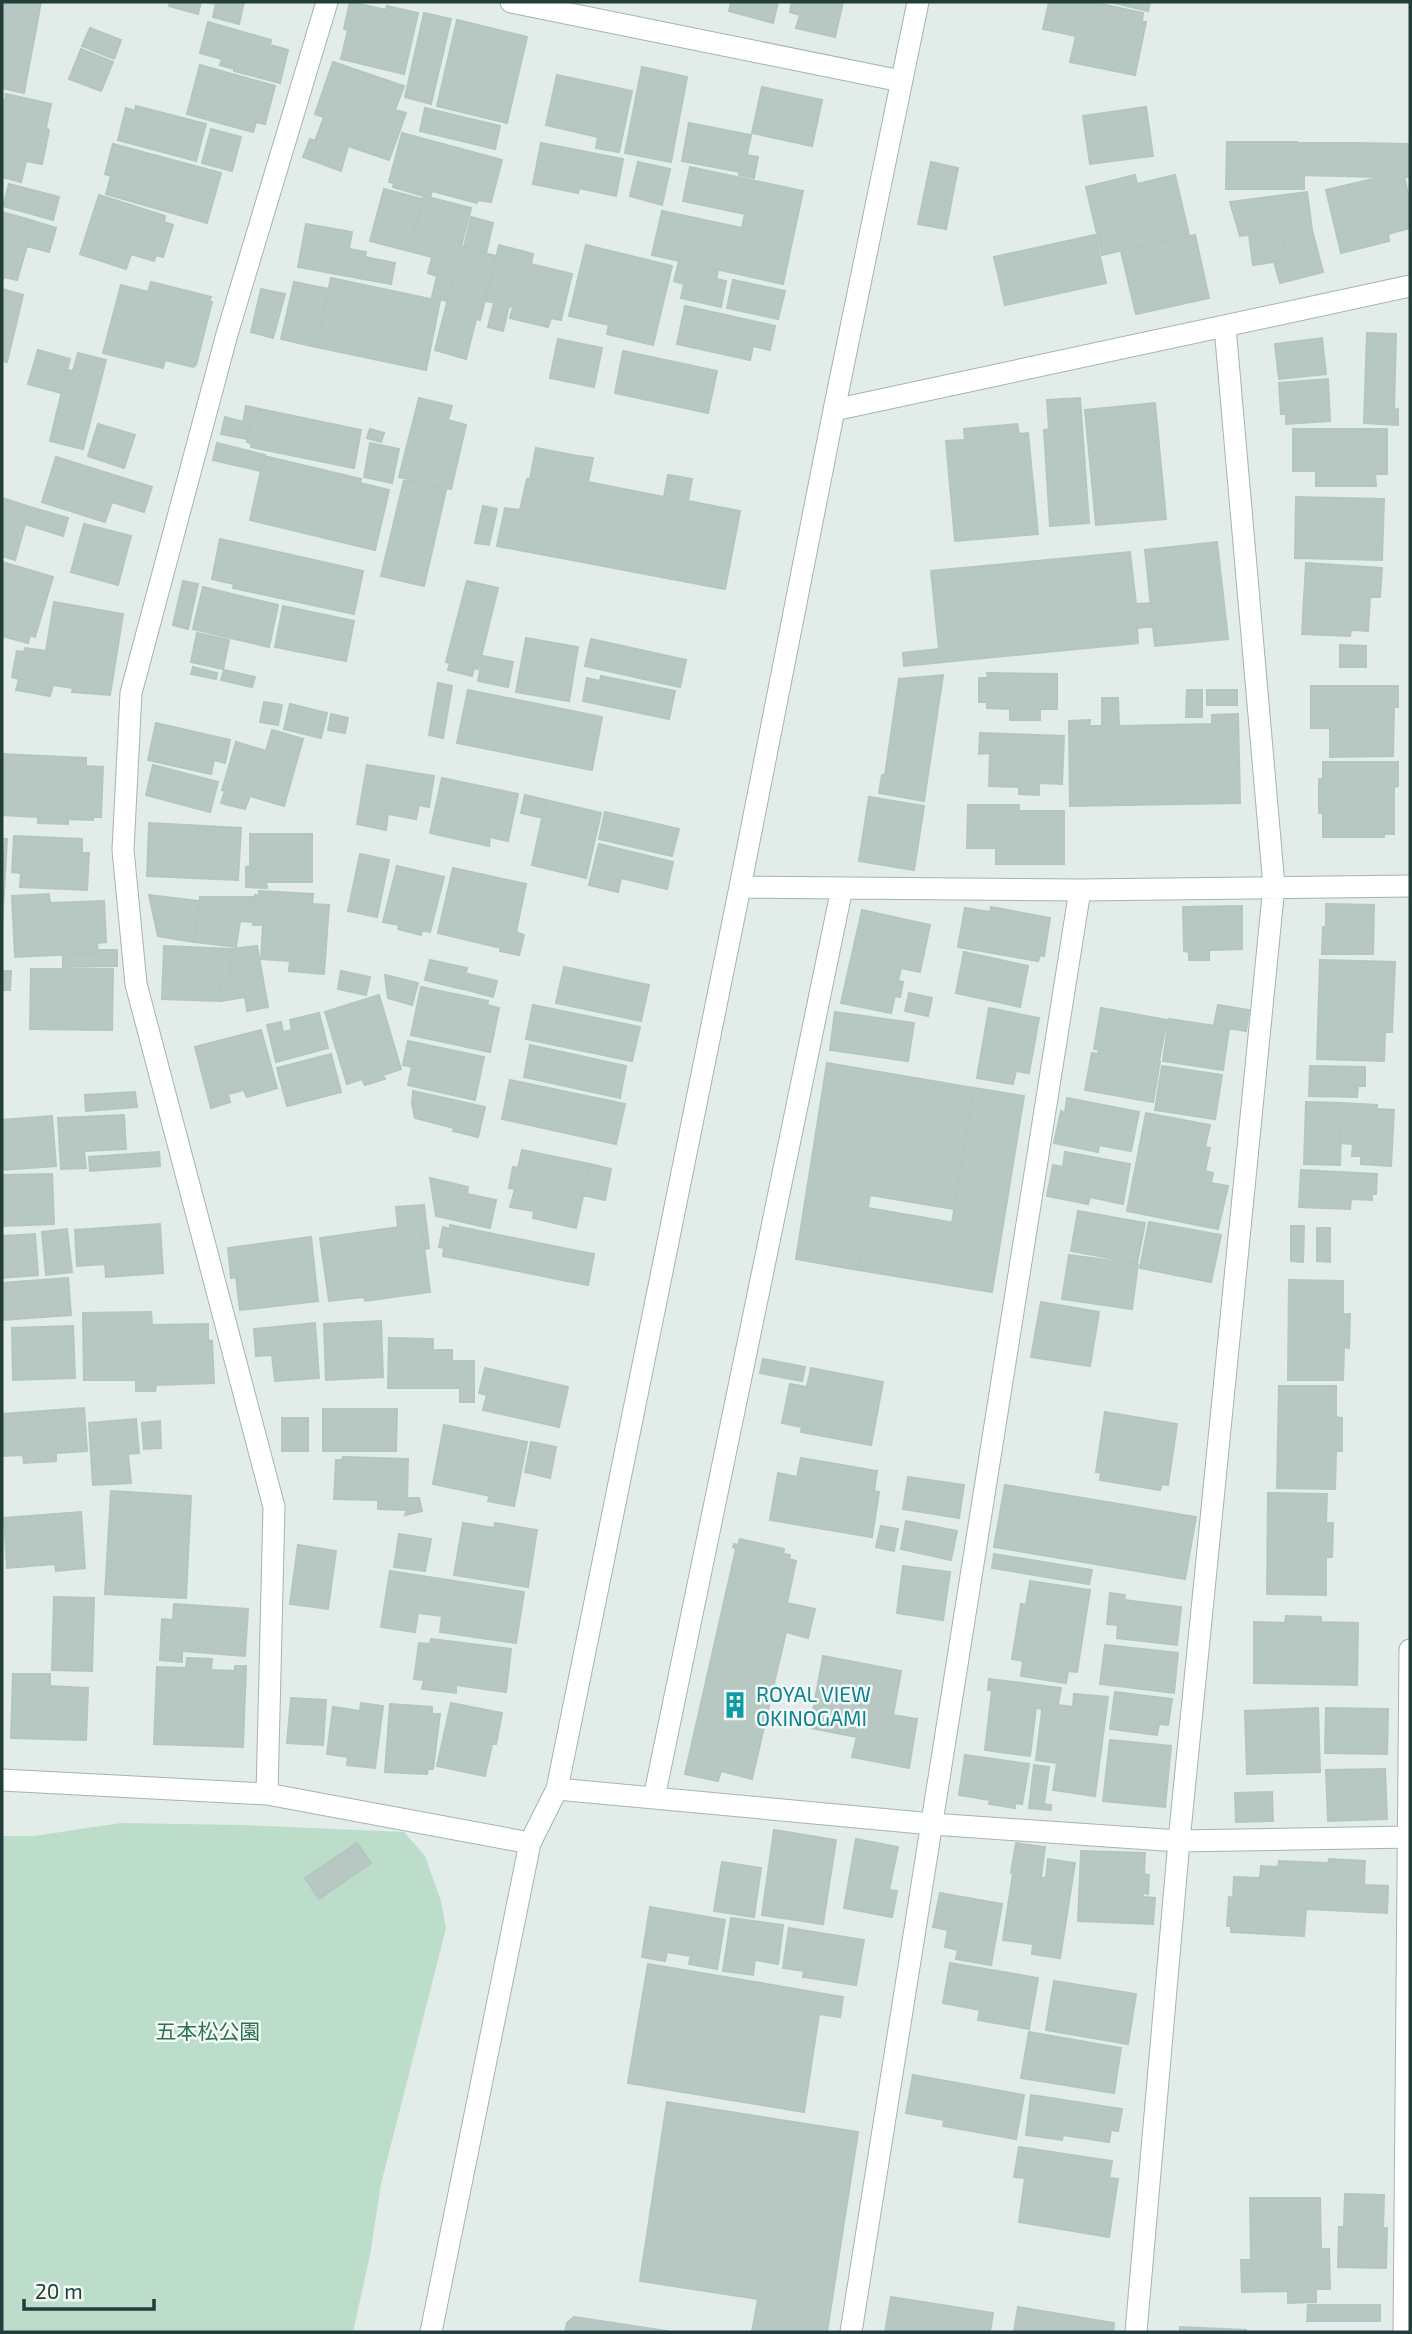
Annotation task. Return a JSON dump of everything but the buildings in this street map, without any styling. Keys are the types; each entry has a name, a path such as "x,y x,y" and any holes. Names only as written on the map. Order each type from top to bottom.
{"street":[{"path":"267,1794 274,1507 136,984 123,850 131,693 227,334 327,2"},
{"path":"510,2 901,81"},
{"path":"431,2332 530,1843 557,1789 918,2"},
{"path":"834,410 1410,286"},
{"path":"1136,2332 1179,1841 1274,886 1225,327"},
{"path":"740,887 1080,890 1410,886"},
{"path":"654,1798 842,888"},
{"path":"850,2332 1080,890"},
{"path":"1404,2332 1410,1650"},
{"path":"2,1780 267,1794 530,1843"},
{"path":"557,1789 932,1824 1179,1841 1409,1837"}],"green space":[{"name":"五本松公園","path":"121,1823 404,1832 425,1856 441,1901 446,1928 381,2184 370,2255 353,2332 2,2332 2,1836 34,1836"}],"place":[{"name":"ROYAL VIEW OKINOGAMI","path":"735,1705"}]}
